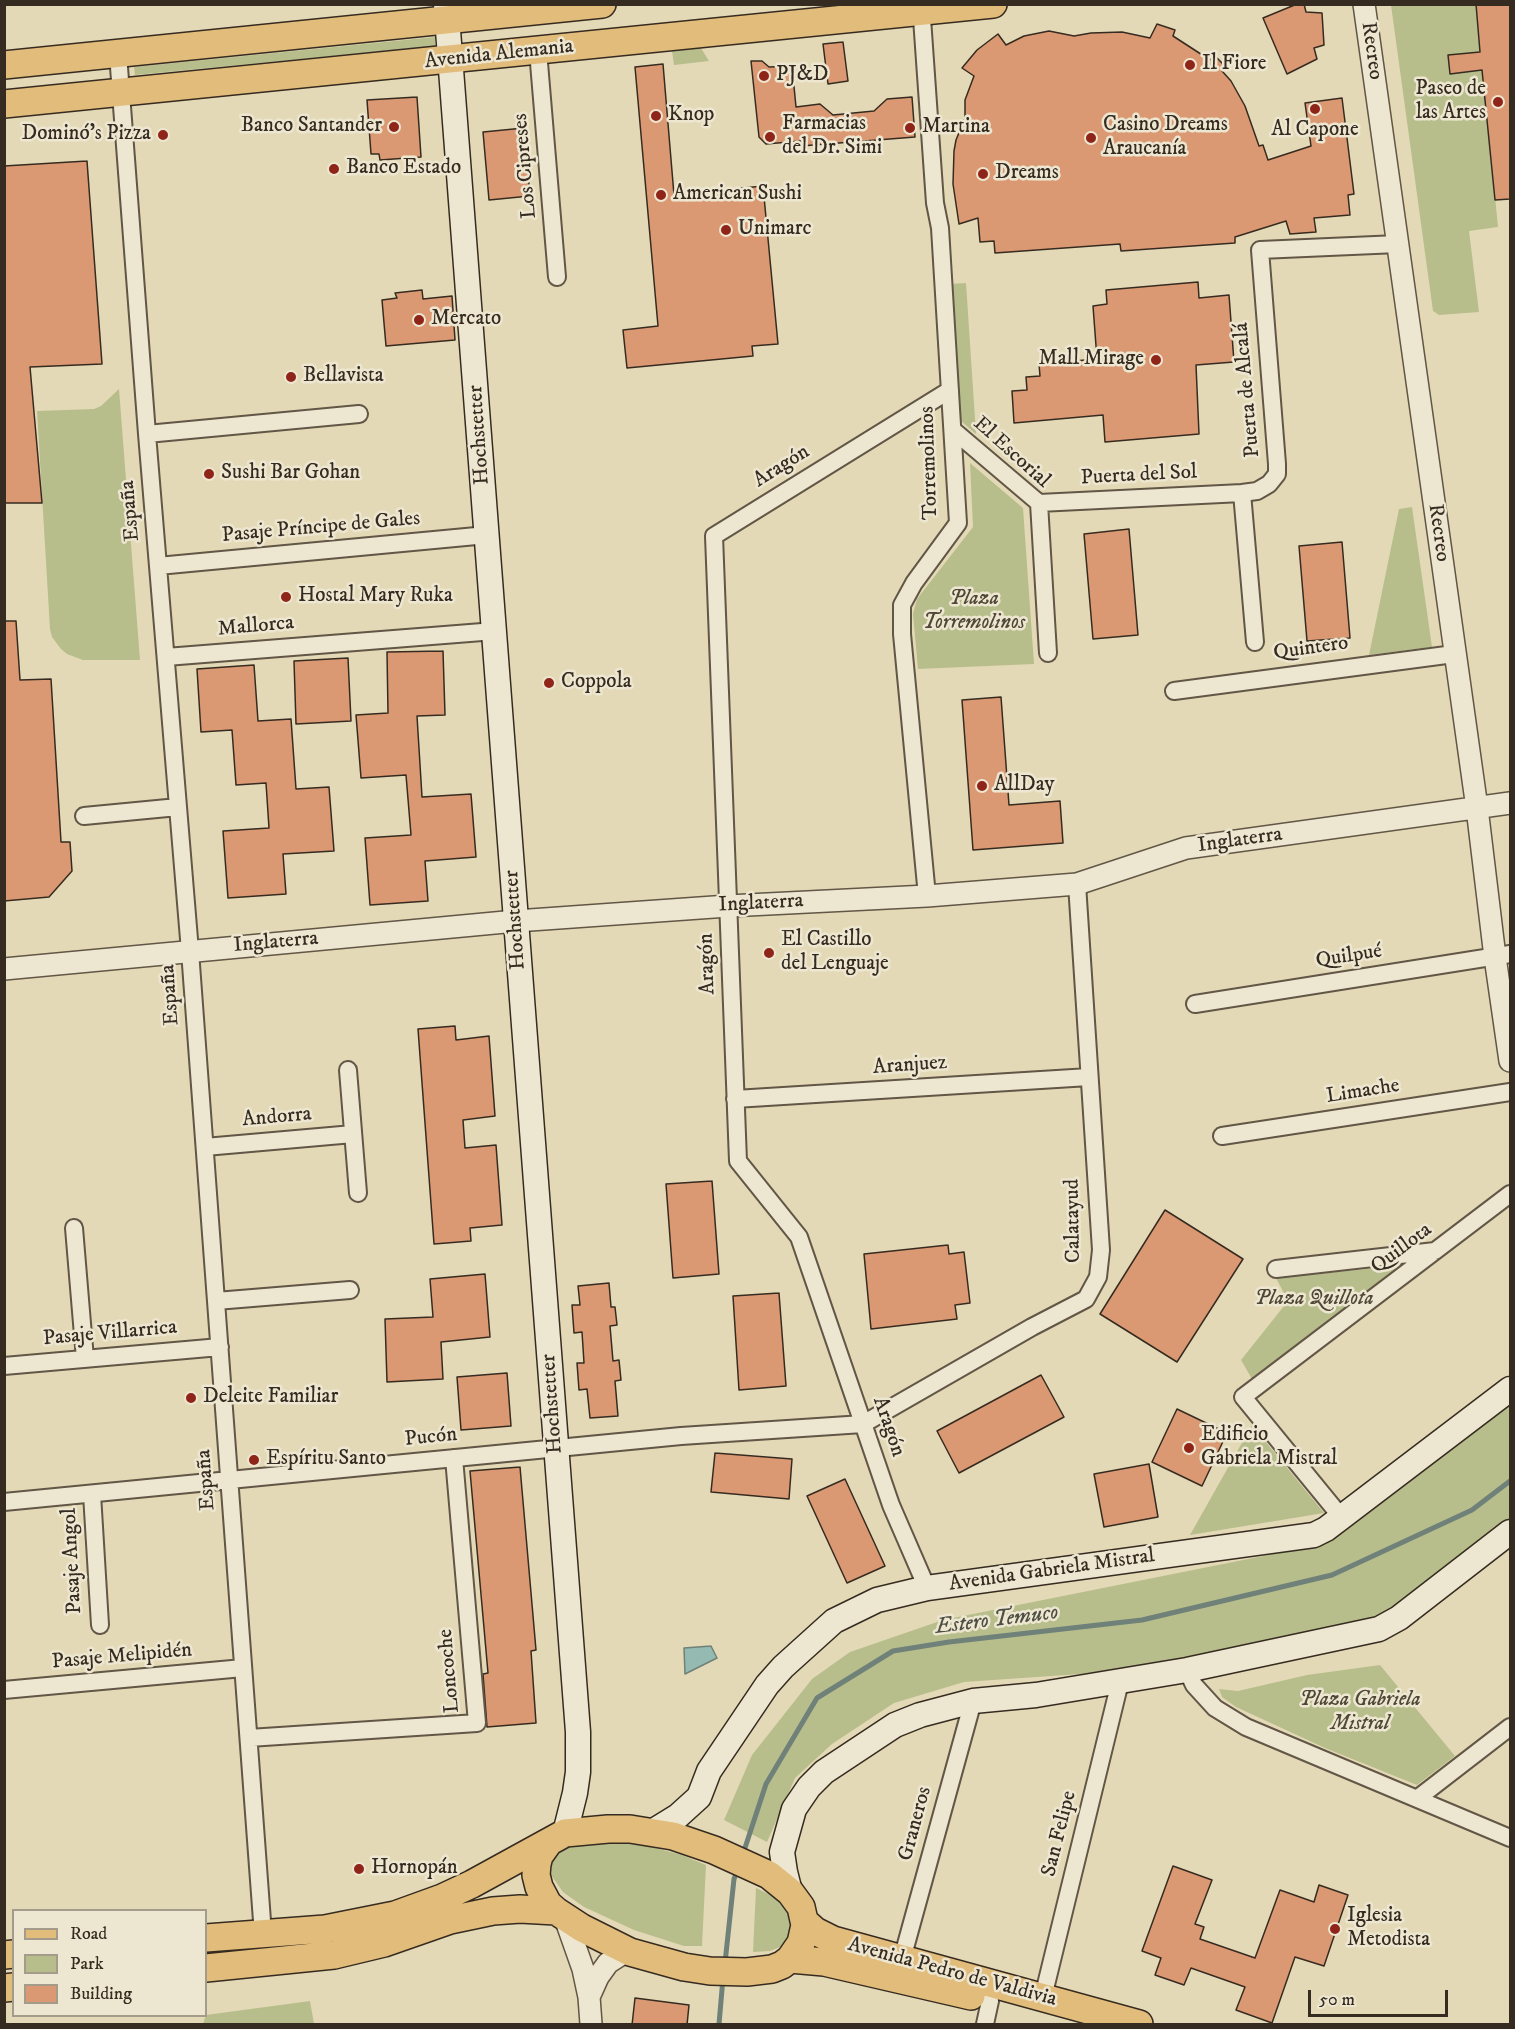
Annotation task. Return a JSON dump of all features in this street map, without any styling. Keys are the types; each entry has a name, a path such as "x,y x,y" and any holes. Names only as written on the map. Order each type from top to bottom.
{"main road":[{"name":"Avenida Alemania","path":"4,65 118,54 447,13 602,4"},
{"name":"Avenida Alemania","path":"4,104 538,51 926,8 993,4"},
{"name":"Hochstetter","path":"447,13 578,1732 578,1772 575,1793 557,1838"},
{"name":"Avenida Gabriela Mistral","path":"652,1832 678,1816 699,1797 709,1771 753,1704 783,1666 834,1621 877,1600 927,1588 1314,1535 1341,1518 1510,1389"},
{"path":"790,1892 782,1852 794,1809 809,1787 824,1772 895,1725 920,1715 972,1701 1036,1695 1120,1682 1379,1629 1399,1618 1510,1532"},
{"path":"207,1938 325,1929 395,1915 442,1898 557,1838 608,1829 674,1836 714,1850 769,1875 790,1892 801,1907 805,1922 801,1943 790,1959"},
{"name":"Avenida Pedro de Valdivia","path":"557,1838 539,1856 537,1864 536,1875 543,1896 560,1915 630,1952 670,1964 710,1971 747,1972 772,1969 790,1959 824,1962 988,2013 1080,2025"},
{"name":"Avenida Pedro de Valdivia","path":"207,1968 334,1955 384,1943 450,1920 493,1911 519,1909 560,1915"},
{"name":"Avenida Pedro de Valdivia","path":"805,1922 815,1931 833,1940 1139,2025"}],"street":[{"name":"Recreo","path":"1364,4 1454,654 1477,808 1503,955 1510,1061"},
{"name":"Torremolinos","path":"926,8 935,202 940,228 958,523 914,583 902,605 902,634 927,896"},
{"name":"Los Cipreses","path":"538,51 557,277"},
{"name":"España","path":"118,54 190,951 263,1934"},
{"name":"Puerta de Alcalá","path":"1242,493 1257,491 1269,484 1276,474 1260,250 1398,244"},
{"name":"Aragón","path":"927,1588 891,1505 800,1237 738,1161 714,536 950,390"},
{"path":"147,434 359,414"},
{"name":"El Escorial","path":"952,430 1039,503 1048,652"},
{"path":"1242,493 1255,642"},
{"name":"Puerta del Sol","path":"1039,503 1242,493"},
{"name":"Pasaje Príncipe de Gales","path":"158,566 487,535"},
{"name":"Mallorca","path":"166,657 495,631"},
{"name":"Quintero","path":"1174,691 1454,654"},
{"name":"Inglaterra","path":"4,969 516,921 728,906 927,896 1077,884 1186,849 1510,803"},
{"path":"84,816 178,807"},
{"name":"Calatayud","path":"863,1424 1086,1299 1098,1277 1101,1250 1077,884"},
{"name":"Quilpué","path":"1195,1004 1503,955"},
{"path":"348,1070 358,1193"},
{"name":"Aranjuez","path":"735,1099 1089,1077"},
{"name":"Limache","path":"1222,1136 1510,1092"},
{"name":"Andorra","path":"205,1147 353,1134"},
{"name":"Quillota","path":"1341,1518 1243,1397 1510,1194"},
{"path":"74,1228 85,1359"},
{"path":"1276,1269 1436,1251"},
{"path":"216,1301 350,1290"},
{"name":"Pasaje Villarrica","path":"4,1366 220,1347"},
{"name":"Pucón","path":"4,1502 681,1436 863,1424"},
{"name":"Loncoche","path":"249,1738 477,1723 454,1458"},
{"name":"Pasaje Angol","path":"92,1494 100,1625"},
{"name":"Pasaje Melipidén","path":"4,1690 243,1668"},
{"path":"1187,1670 1194,1685 1215,1708 1246,1727 1510,1838"},
{"name":"San Felipe","path":"1043,1997 1120,1682"},
{"name":"Graneros","path":"902,1959 972,1701"},
{"path":"1418,1798 1510,1727"},
{"path":"560,1915 583,1969 589,1997 591,2025"},
{"path":"589,1997 597,1977 608,1963 630,1952"}],"green space":[{"path":"1391,5 1476,5 1498,227 1469,231 1479,312 1439,315 1433,311"},
{"path":"435,37 435,46 135,75 134,67"},
{"path":"701,48 709,61 674,65 672,51"},
{"path":"966,283 976,434 960,420 950,284"},
{"path":"119,389 140,660 83,660 61,649 52,637 50,629 37,411 94,409 101,406"},
{"name":"Plaza Torremolinos","path":"970,463 1023,508 1034,664 918,669 913,614 917,599 973,527"},
{"path":"1412,507 1432,647 1369,655 1399,509"},
{"name":"Plaza Quillota","path":"1408,1265 1252,1379 1241,1360 1288,1301 1276,1278"},
{"path":"1510,1399 1510,1518 1388,1612 1370,1621 1124,1671 964,1682 894,1703 832,1744 795,1778 767,1842 724,1820 752,1755 812,1679 850,1652 943,1620 1318,1545"},
{"path":"1252,1425 1324,1513 1190,1535"},
{"name":"Plaza Gabriela Mistral","path":"1380,1665 1455,1756 1417,1785 1325,1748 1236,1707 1222,1697 1219,1689 1238,1691 1307,1675"},
{"path":"599,1840 644,1845 682,1855 706,1865 702,1946 684,1946 634,1930 584,1907 563,1892 551,1875 550,1859 560,1848"},
{"path":"756,1888 773,1896 789,1912 793,1922 790,1936 780,1947 770,1951 753,1952"},
{"path":"310,2001 314,2024 203,2024 207,2015"}],"water":[{"path":"711,1646 717,1658 685,1674 684,1648"}],"building":[{"path":"1297,4 1304,4 1306,12 1322,13 1324,45 1314,48 1317,59 1287,74 1263,18"},
{"name":"Paseo de las Artes","path":"1476,4 1510,4 1510,199 1495,200 1482,70 1450,74 1448,55 1480,52"},
{"name":"Casino Dreams Araucanía","path":"1157,24 1175,30 1173,36 1210,60 1215,56 1226,67 1222,71 1231,81 1245,106 1259,146 1263,145 1268,160 1311,146 1305,103 1342,98 1354,194 1348,195 1350,215 1314,218 1316,232 1290,234 1286,221 1235,237 1235,243 1121,251 1120,244 995,253 994,241 980,242 978,218 959,224 953,184 954,151 965,118 965,100 974,76 962,68 977,50 998,34 1006,45 1024,36 1049,31 1074,36 1122,32 1150,38"},
{"path":"843,42 848,81 828,84 823,44"},
{"path":"751,61 762,61 769,67 792,66 796,107 820,104 833,115 874,111 887,99 912,97 915,137 801,146 801,141 766,144 759,137"},
{"path":"663,64 674,195 763,186 778,344 752,346 753,356 627,368 623,330 658,326 635,67"},
{"name":"Banco Santander","path":"417,97 421,157 380,160 379,154 371,154 367,100"},
{"path":"524,128 530,196 489,200 483,132"},
{"path":"87,161 102,364 30,367 42,503 4,503 4,166"},
{"name":"Mall Mirage","path":"1198,282 1199,298 1229,295 1234,362 1196,365 1199,434 1105,442 1103,415 1014,423 1012,391 1027,390 1026,377 1040,376 1039,364 1097,359 1093,306 1107,304 1106,290"},
{"name":"Mercato","path":"422,290 423,299 452,296 455,340 386,346 382,300 397,298 395,293"},
{"path":"1129,529 1138,635 1093,639 1084,534"},
{"path":"1342,542 1350,638 1307,641 1299,546"},
{"path":"4,621 16,621 20,680 51,679 61,842 70,842 72,871 49,897 4,901"},
{"path":"443,651 445,715 417,716 422,797 471,794 476,857 425,861 428,901 370,905 365,838 411,835 406,775 361,778 356,715 388,713 387,652"},
{"path":"348,658 351,721 296,724 294,661"},
{"path":"254,665 258,721 291,719 296,789 329,787 334,851 283,854 286,894 228,898 223,831 269,828 266,783 236,785 232,730 201,732 197,669"},
{"path":"1001,697 1009,805 1060,801 1063,843 973,850 962,700"},
{"path":"455,1026 456,1040 489,1036 495,1116 463,1120 465,1148 496,1145 502,1225 470,1228 471,1241 434,1244 418,1029"},
{"path":"712,1181 719,1274 673,1278 666,1184"},
{"path":"1165,1210 1243,1259 1177,1362 1100,1314"},
{"path":"948,1245 949,1254 964,1252 970,1303 955,1305 957,1319 871,1329 864,1254"},
{"path":"485,1274 490,1337 441,1342 443,1379 387,1382 385,1319 433,1317 430,1279"},
{"path":"609,1283 611,1307 615,1307 617,1325 610,1326 613,1361 619,1360 621,1380 615,1381 618,1416 590,1418 587,1389 579,1390 577,1363 584,1363 582,1332 574,1333 572,1305 580,1305 578,1286"},
{"path":"779,1293 786,1386 739,1390 733,1296"},
{"path":"507,1373 511,1426 461,1430 457,1377"},
{"path":"1041,1375 1064,1417 959,1473 937,1431"},
{"name":"Edificio Gabriela Mistral","path":"1177,1409 1227,1433 1202,1486 1152,1462"},
{"path":"715,1453 792,1459 789,1499 711,1492"},
{"name":"Edificio Gabriela Mistral","path":"1149,1464 1158,1517 1104,1527 1094,1474"},
{"path":"520,1467 536,1650 531,1651 536,1723 487,1727 483,1674 488,1673 470,1471"},
{"path":"845,1479 885,1566 847,1583 807,1496"},
{"path":"1173,1866 1212,1880 1195,1924 1204,1927 1200,1939 1255,1958 1280,1890 1314,1902 1319,1885 1348,1895 1324,1966 1295,1957 1272,2023 1236,2010 1245,1987 1191,1968 1184,1985 1155,1975 1161,1958 1142,1951"},
{"path":"635,1998 689,2005 687,2025 632,2025"}],"waterway":[{"name":"Estero Temuco","path":"743,1854 766,1784 817,1698 893,1651 949,1642 1142,1620 1332,1575 1472,1510 1510,1481"},
{"name":"Estero Temuco","path":"725,1963 734,1879 738,1869"},
{"name":"Estero Temuco","path":"719,2024 723,1978"}],"place":[{"name":"Il Fiore","path":"1190,65"},
{"name":"PJ&D","path":"764,76"},
{"name":"Paseo de las Artes","path":"1498,102"},
{"name":"Al Capone","path":"1315,109"},
{"name":"Knop","path":"656,116"},
{"name":"Banco Santander","path":"394,127"},
{"name":"Martina","path":"910,128"},
{"name":"Dominó's Pizza","path":"163,135"},
{"name":"Farmacias del Dr. Simi","path":"770,137"},
{"name":"Casino Dreams Araucanía","path":"1091,138"},
{"name":"Banco Estado","path":"334,169"},
{"name":"Dreams","path":"983,174"},
{"name":"American Sushi","path":"661,195"},
{"name":"Unimarc","path":"726,230"},
{"name":"Mercato","path":"419,320"},
{"name":"Mall Mirage","path":"1156,360"},
{"name":"Bellavista","path":"291,377"},
{"name":"Sushi Bar Gohan","path":"209,474"},
{"name":"Hostal Mary Ruka","path":"286,597"},
{"name":"Coppola","path":"549,683"},
{"name":"AllDay","path":"982,786"},
{"name":"El Castillo del Lenguaje","path":"769,953"},
{"name":"Deleite Familiar","path":"191,1398"},
{"name":"Edificio Gabriela Mistral","path":"1189,1448"},
{"name":"Espíritu Santo","path":"254,1460"},
{"name":"Hornopán","path":"359,1869"},
{"name":"Iglesia Metodista","path":"1335,1929"}]}
